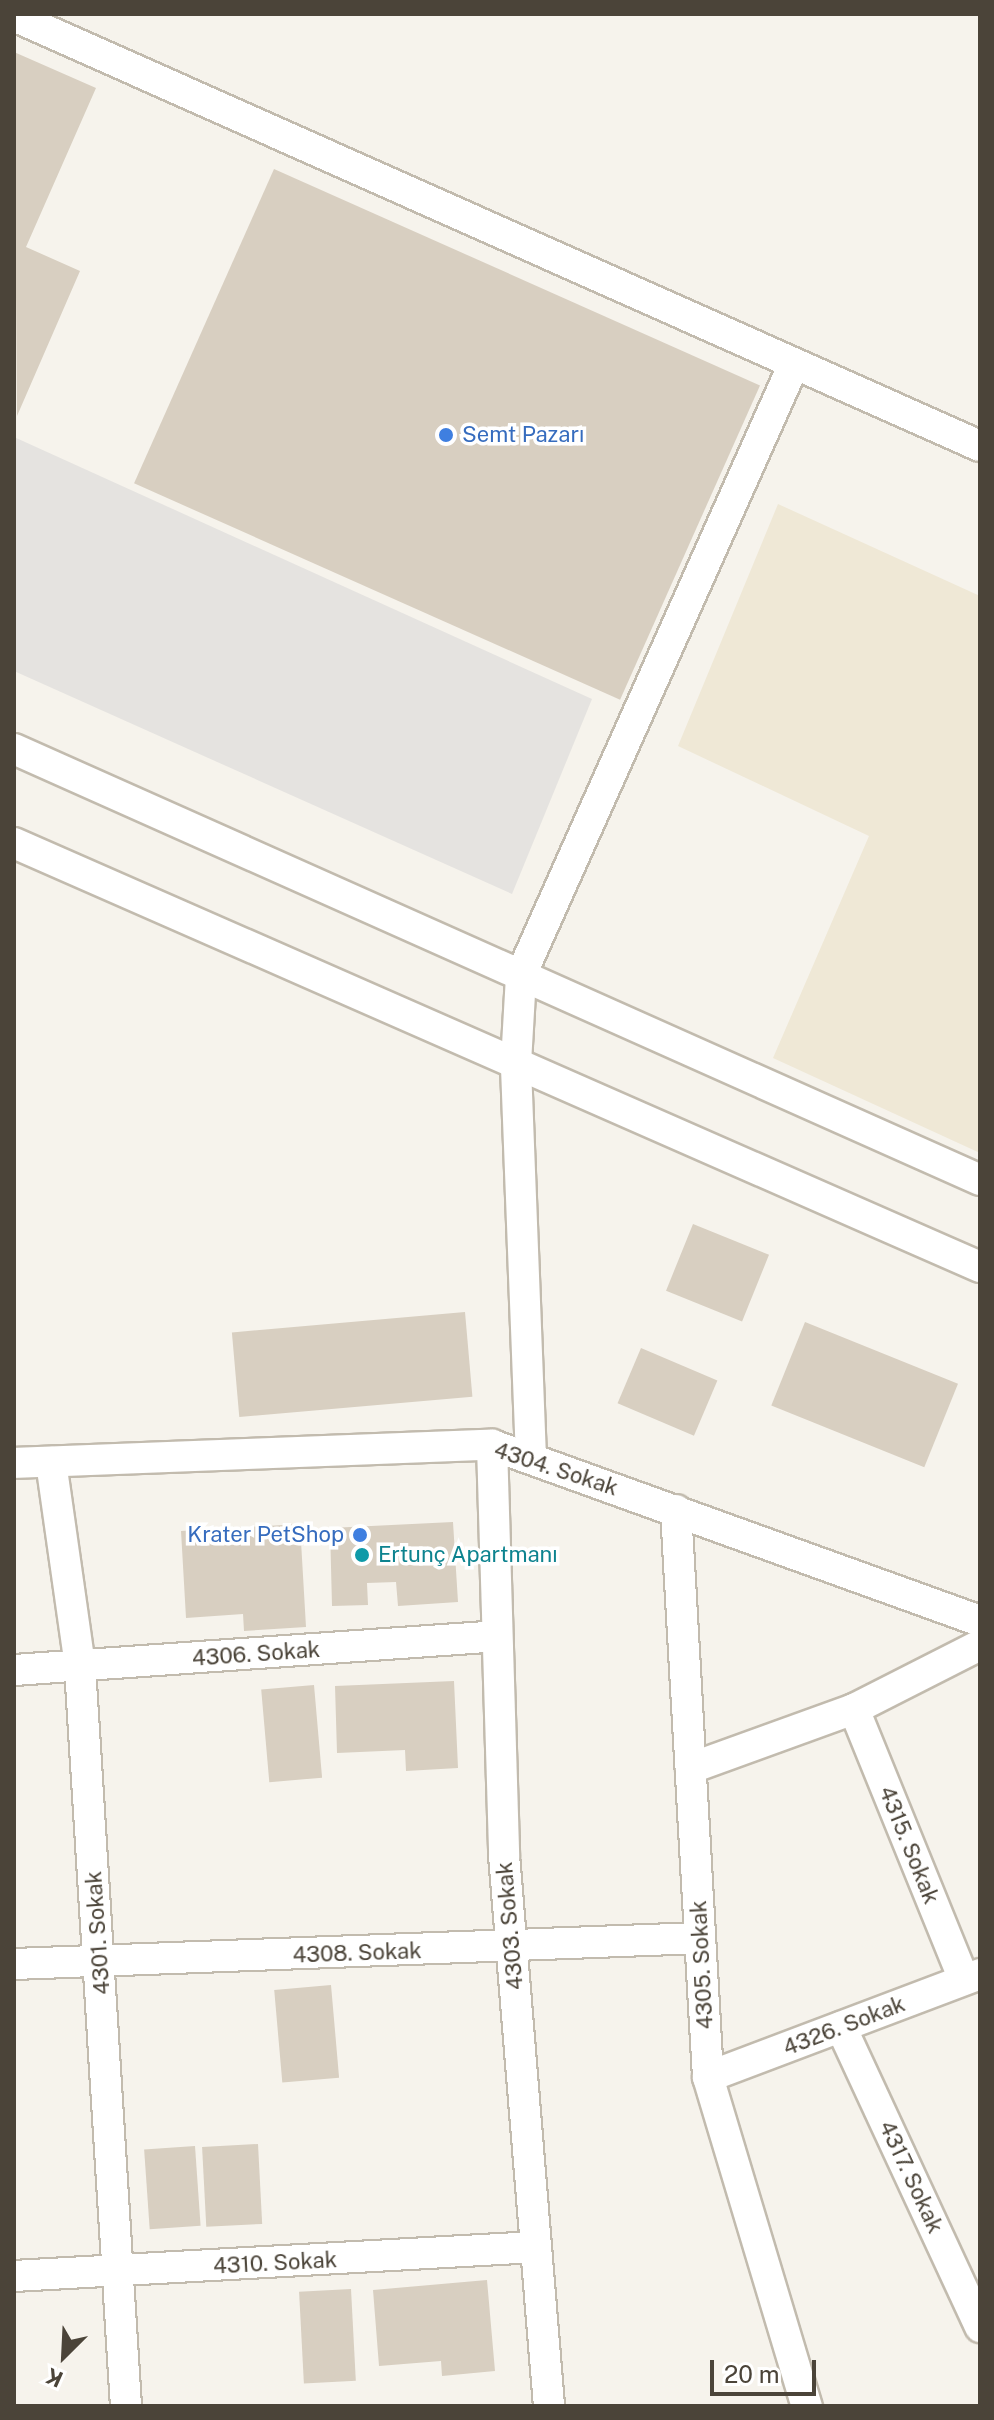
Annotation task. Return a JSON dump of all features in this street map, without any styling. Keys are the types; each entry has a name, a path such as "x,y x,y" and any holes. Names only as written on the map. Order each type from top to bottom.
{"street":[{"path":"14,16 793,366 980,446"},
{"path":"531,1458 516,1063 521,975 793,366"},
{"path":"14,749 980,1180"},
{"path":"14,843 980,1267"},
{"name":"4304. Sokak","path":"14,1463 492,1445 980,1621"},
{"name":"4303. Sokak","path":"492,1445 511,1948 549,2406"},
{"name":"4301. Sokak","path":"51,1462 80,1667 126,2406"},
{"name":"4305. Sokak","path":"676,1510 708,2077 807,2406"},
{"name":"4306. Sokak","path":"14,1670 497,1636"},
{"path":"691,1768 854,1709 980,1645"},
{"name":"4315. Sokak","path":"854,1709 972,1977"},
{"name":"4308. Sokak","path":"14,1964 511,1948 700,1938"},
{"name":"4326. Sokak","path":"708,2077 972,1977"},
{"name":"4317. Sokak","path":"841,2027 978,2320"},
{"name":"4310. Sokak","path":"14,2276 536,2247"}],"shaded area":[{"path":"14,437 592,699 512,894 14,671"},
{"path":"778,504 980,596 980,1153 773,1058 869,836 678,746"}],"building":[{"path":"14,52 96,88 26,247 80,271 17,416"},
{"name":"Semt Pazarı","path":"274,169 760,385 620,700 134,483"},
{"path":"693,1224 769,1255 742,1321 666,1291"},
{"path":"465,1312 472,1397 239,1417 232,1332"},
{"path":"805,1322 958,1384 924,1467 771,1405"},
{"path":"641,1348 717,1380 694,1436 618,1403"},
{"path":"453,1522 458,1602 398,1606 396,1582 367,1583 368,1605 332,1606 330,1528"},
{"path":"300,1524 306,1627 244,1631 243,1614 186,1618 181,1531"},
{"path":"454,1681 458,1768 406,1771 405,1750 337,1753 335,1686"},
{"path":"314,1685 322,1778 269,1782 261,1690"},
{"path":"331,1985 339,2078 282,2083 274,1990"},
{"path":"258,2144 262,2224 206,2227 202,2147"},
{"path":"195,2146 201,2226 150,2229 144,2150"},
{"path":"487,2280 495,2371 442,2376 441,2361 379,2366 373,2290"},
{"path":"351,2289 356,2381 304,2384 299,2292"}],"place":[{"name":"Semt Pazarı","path":"446,435"},
{"name":"Krater PetShop","path":"360,1535"},
{"name":"Ertunç Apartmanı","path":"362,1555"}]}
